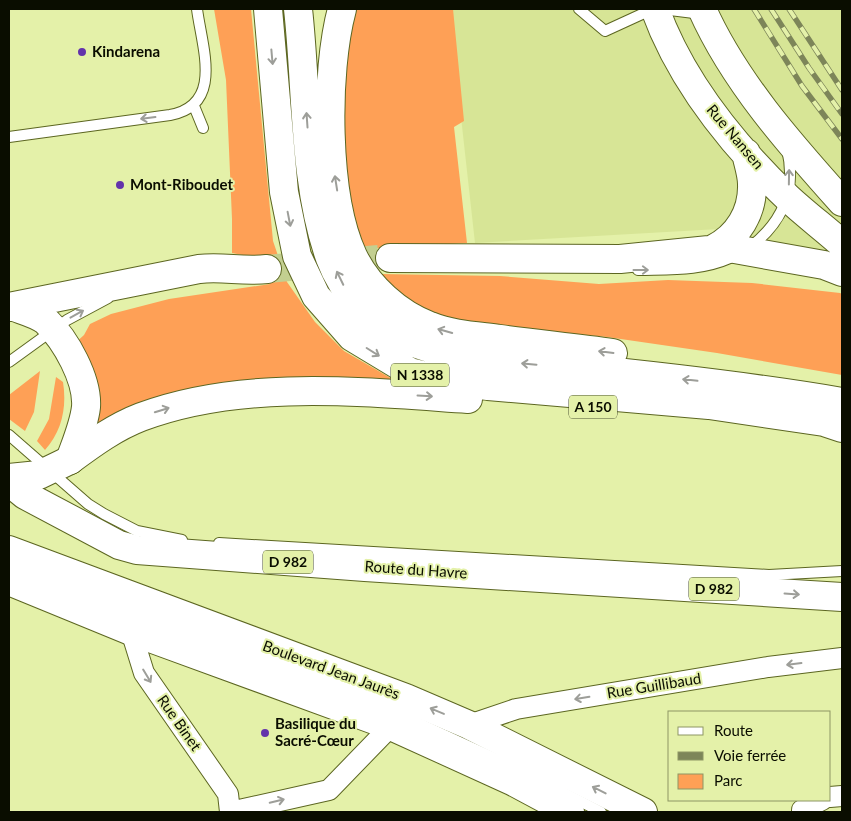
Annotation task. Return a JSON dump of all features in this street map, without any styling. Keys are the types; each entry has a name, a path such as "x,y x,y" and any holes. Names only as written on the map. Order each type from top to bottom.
{"main road":[{"name":"N 1338","path":"268,9 284,192 297,256 316,296 340,326 357,341 410,372 444,380 488,386 709,405 824,422 842,428"},
{"path":"298,9 310,151 320,220 330,258 347,292 370,316 404,338 436,351 492,360 776,390 842,401"},
{"path":"342,9 332,64 331,90 334,172 341,219 353,256 367,277 396,308 430,326 457,334 710,364 763,375 842,401"},
{"name":"Rue Nansen","path":"654,9 677,58 724,128 788,198 842,244"},
{"path":"704,12 752,93 782,133 842,202"},
{"path":"713,249 733,236 747,212 752,184 746,153"},
{"path":"390,258 620,260 729,248 824,265 842,272"},
{"path":"11,307 129,281 199,269 218,267 257,270"},
{"path":"9,478 29,477 60,466 84,419 86,392 80,372 52,330 37,315 11,307"},
{"name":"A 150","path":"60,466 117,429 165,409 211,400 280,392 342,391 696,413 842,434"},
{"name":"Route du Havre","path":"9,482 25,495 119,544 137,550 365,567 842,597"},
{"name":"Boulevard Jean Jaurès","path":"9,550 399,713 570,812"},
{"name":"Boulevard Jean Jaurès","path":"9,581 131,630 399,713 469,725 643,812"}],"street":[{"name":"Rue Binet","path":"131,630 144,673 228,794 230,812"},
{"name":"Rue Guillibaud","path":"469,725 516,709 768,667 842,658"},
{"path":"230,812 329,790 399,713"},
{"path":"802,812 802,810 820,801"}],"lane":[{"path":"9,136 183,113 194,106 203,95 206,82 197,9"},
{"path":"580,9 605,31 654,9"},
{"path":"662,9 704,12"},
{"path":"194,106 203,128"},
{"path":"584,270 682,269 710,266 744,251 767,230 785,206 788,198 790,175 782,133"},
{"path":"471,258 491,264 535,270"},
{"path":"9,362 52,330 110,297 175,283 257,270"},
{"path":"9,435 60,466 88,504 119,523 155,536 189,540"},
{"path":"207,542 769,575 842,571"},
{"path":"9,567 399,713 514,767 601,812"}],"shaded area":[{"path":"449,9 842,9 842,273 815,258 719,229 475,243"}],"green space":[{"path":"214,9 251,9 273,241 287,282 315,322 344,351 394,380 317,377 199,387 143,401 91,426 72,346 84,335 90,324 111,314 169,299 270,284 268,260 232,253 226,80"},
{"path":"355,9 453,9 464,121 454,127 467,243 364,249 350,208 343,149 343,83"},
{"path":"380,274 500,276 599,284 668,280 752,283 840,293 842,294 842,375 717,353 607,337 455,322 406,303"},
{"path":"40,371 34,412 25,431 9,419 9,395"},
{"path":"56,377 63,382 64,409 56,435 45,450 37,441 49,419"}],"tunnel":[{"path":"267,269 390,258"}],"railway":[{"path":"754,9 802,86 842,139"},
{"path":"771,9 809,68 842,114"},
{"path":"789,9 842,90"}],"place":[{"name":"Kindarena","path":"82,52"},
{"name":"Mont-Riboudet","path":"120,185"},
{"name":"Basilique du Sacré-Cœur","path":"265,733"}]}
